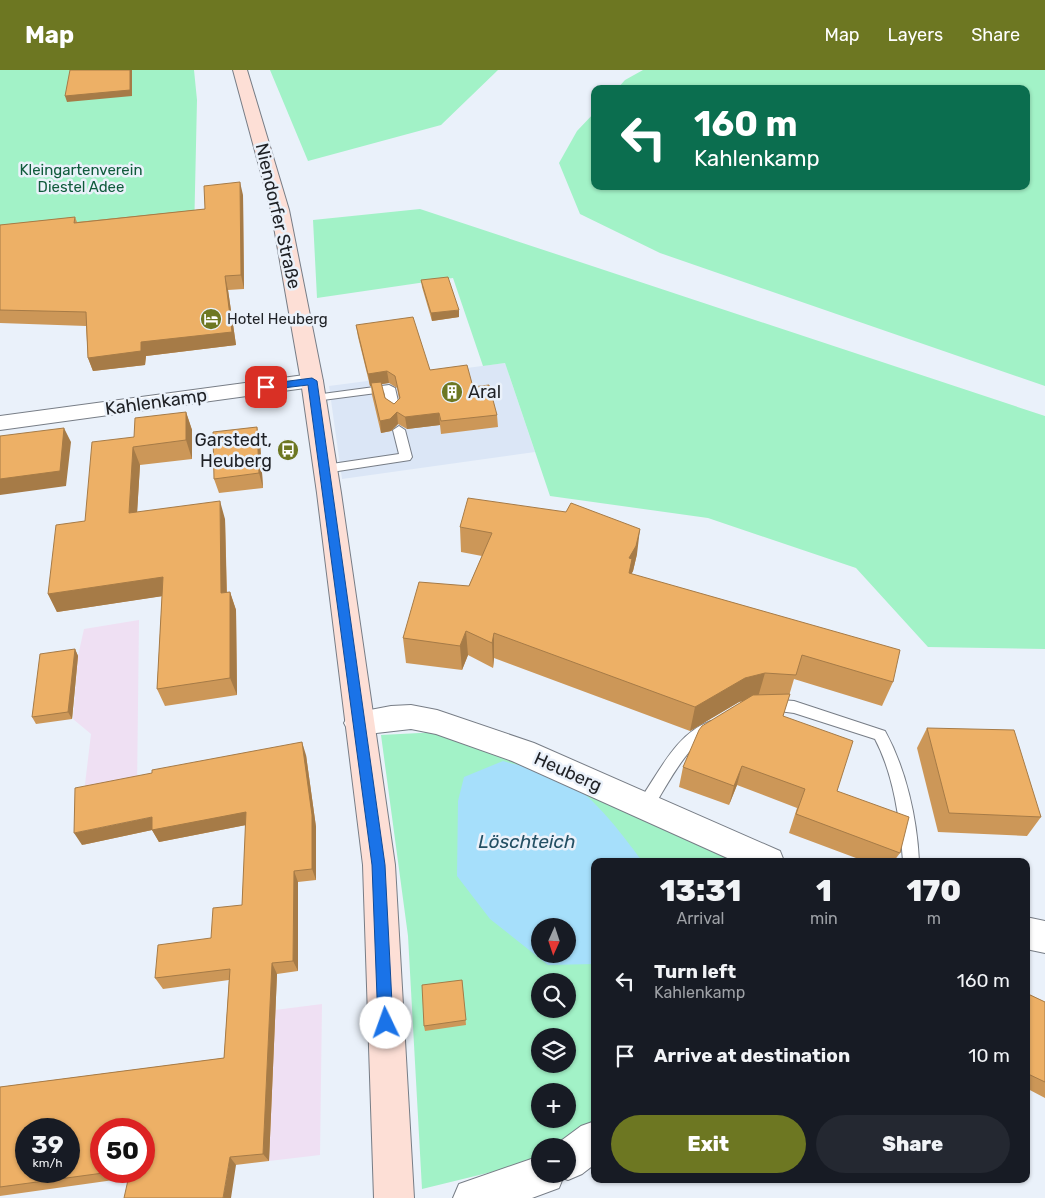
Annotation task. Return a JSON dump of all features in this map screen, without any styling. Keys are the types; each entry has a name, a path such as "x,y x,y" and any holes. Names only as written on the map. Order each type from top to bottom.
{"main road":[{"name":"Niendorfer Straße","path":"240,70 280,210 313,390 325,469 379,865 394,1198"}],"street":[{"name":"Kahlenkamp","path":"0,423 313,390"},
{"name":"Heuberg","path":"359,723 411,717 437,722 523,752 761,858"},
{"path":"1030,934 1045,937"},
{"path":"576,1154 591,1143"},
{"path":"473,1198 531,1179"}],"lane":[{"path":"313,390 389,388 394,410"},
{"path":"325,469 406,457 399,430"},
{"path":"751,707 777,705 794,708 880,735 887,745 905,818 911,858"},
{"path":"646,806 691,740 724,718"}],"shaded area":[{"name":"Aral","path":"505,363 535,452 342,479 329,386"},
{"path":"139,620 137,790 83,801 91,734 73,719 78,656 84,629"},
{"path":"322,1004 320,1155 269,1161 275,1010"}],"green space":[{"name":"Kleingartenverein Diestel Adee","path":"0,70 194,70 197,100 194,235 0,257"},
{"path":"270,70 498,70 441,125 308,161"},
{"path":"643,70 1045,70 1045,386 660,253 580,214 559,163 577,131 591,116 591,190 1030,190 1030,85 621,85 625,80"},
{"path":"420,209 1045,416 1045,649 928,647 856,568 708,518 550,496 505,363 483,366 453,278 317,298 313,220"},
{"path":"439,732 520,758 746,858 591,858 591,1122 569,1138 531,1138 531,1162 422,1189 408,936 381,735"}],"water":[{"name":"Löschteich","path":"503,761 556,775 568,781 604,813 640,858 591,858 591,964 548,965 545,963 576,963 576,918 531,918 531,952 490,919 457,876 458,801 464,777"}],"building":[{"path":"70,70 130,70 130,90 65,96"},
{"path":"240,182 241,275 225,276 232,332 141,342 141,351 88,358 86,312 0,310 0,225 75,217 74,223 205,209 204,186"},
{"path":"448,277 459,310 431,313 421,280"},
{"path":"413,317 430,370 467,365 473,387 489,385 497,415 441,421 439,413 405,417 397,412 390,419 380,421 371,383 381,382 385,398 394,404 400,398 395,376 387,371 368,374 356,325"},
{"path":"186,412 186,440 133,447 129,513 220,501 221,593 230,592 230,678 157,689 163,577 48,594 56,525 85,521 92,442 134,437 135,418"},
{"path":"257,427 259,473 214,479 213,432"},
{"path":"64,428 60,471 0,479 0,436"},
{"path":"468,498 566,512 571,503 640,529 636,546 629,558 632,559 629,573 900,650 893,682 802,655 796,675 765,673 745,678 695,707 494,633 492,643 466,631 460,646 403,638 419,582 469,586 492,533 460,527"},
{"path":"75,649 68,712 32,717 40,654"},
{"path":"790,694 783,716 853,741 837,791 909,817 900,853 796,814 805,789 742,766 734,786 683,767 702,726 753,695"},
{"path":"927,728 1014,730 1041,817 949,813"},
{"path":"302,742 312,815 312,869 294,871 293,961 272,963 263,1154 230,1157 223,1198 124,1198 127,1183 155,1183 155,1118 90,1118 90,1175 80,1176 80,1118 15,1118 15,1183 30,1183 0,1187 0,1087 224,1058 230,969 155,978 158,945 211,938 213,908 242,905 246,812 152,830 152,817 74,833 75,788 152,773 152,770"},
{"path":"462,980 466,1020 424,1026 422,985"},
{"path":"1030,995 1045,1002 1045,1082 1030,1075"}],"place":[{"name":"Hotel Heuberg","path":"211,319"},
{"name":"Aral","path":"452,392"},
{"name":"Garstedt, Heuberg","path":"288,450"}],"route":[{"path":"266,387 312,381 379,865 386,1023"}]}
